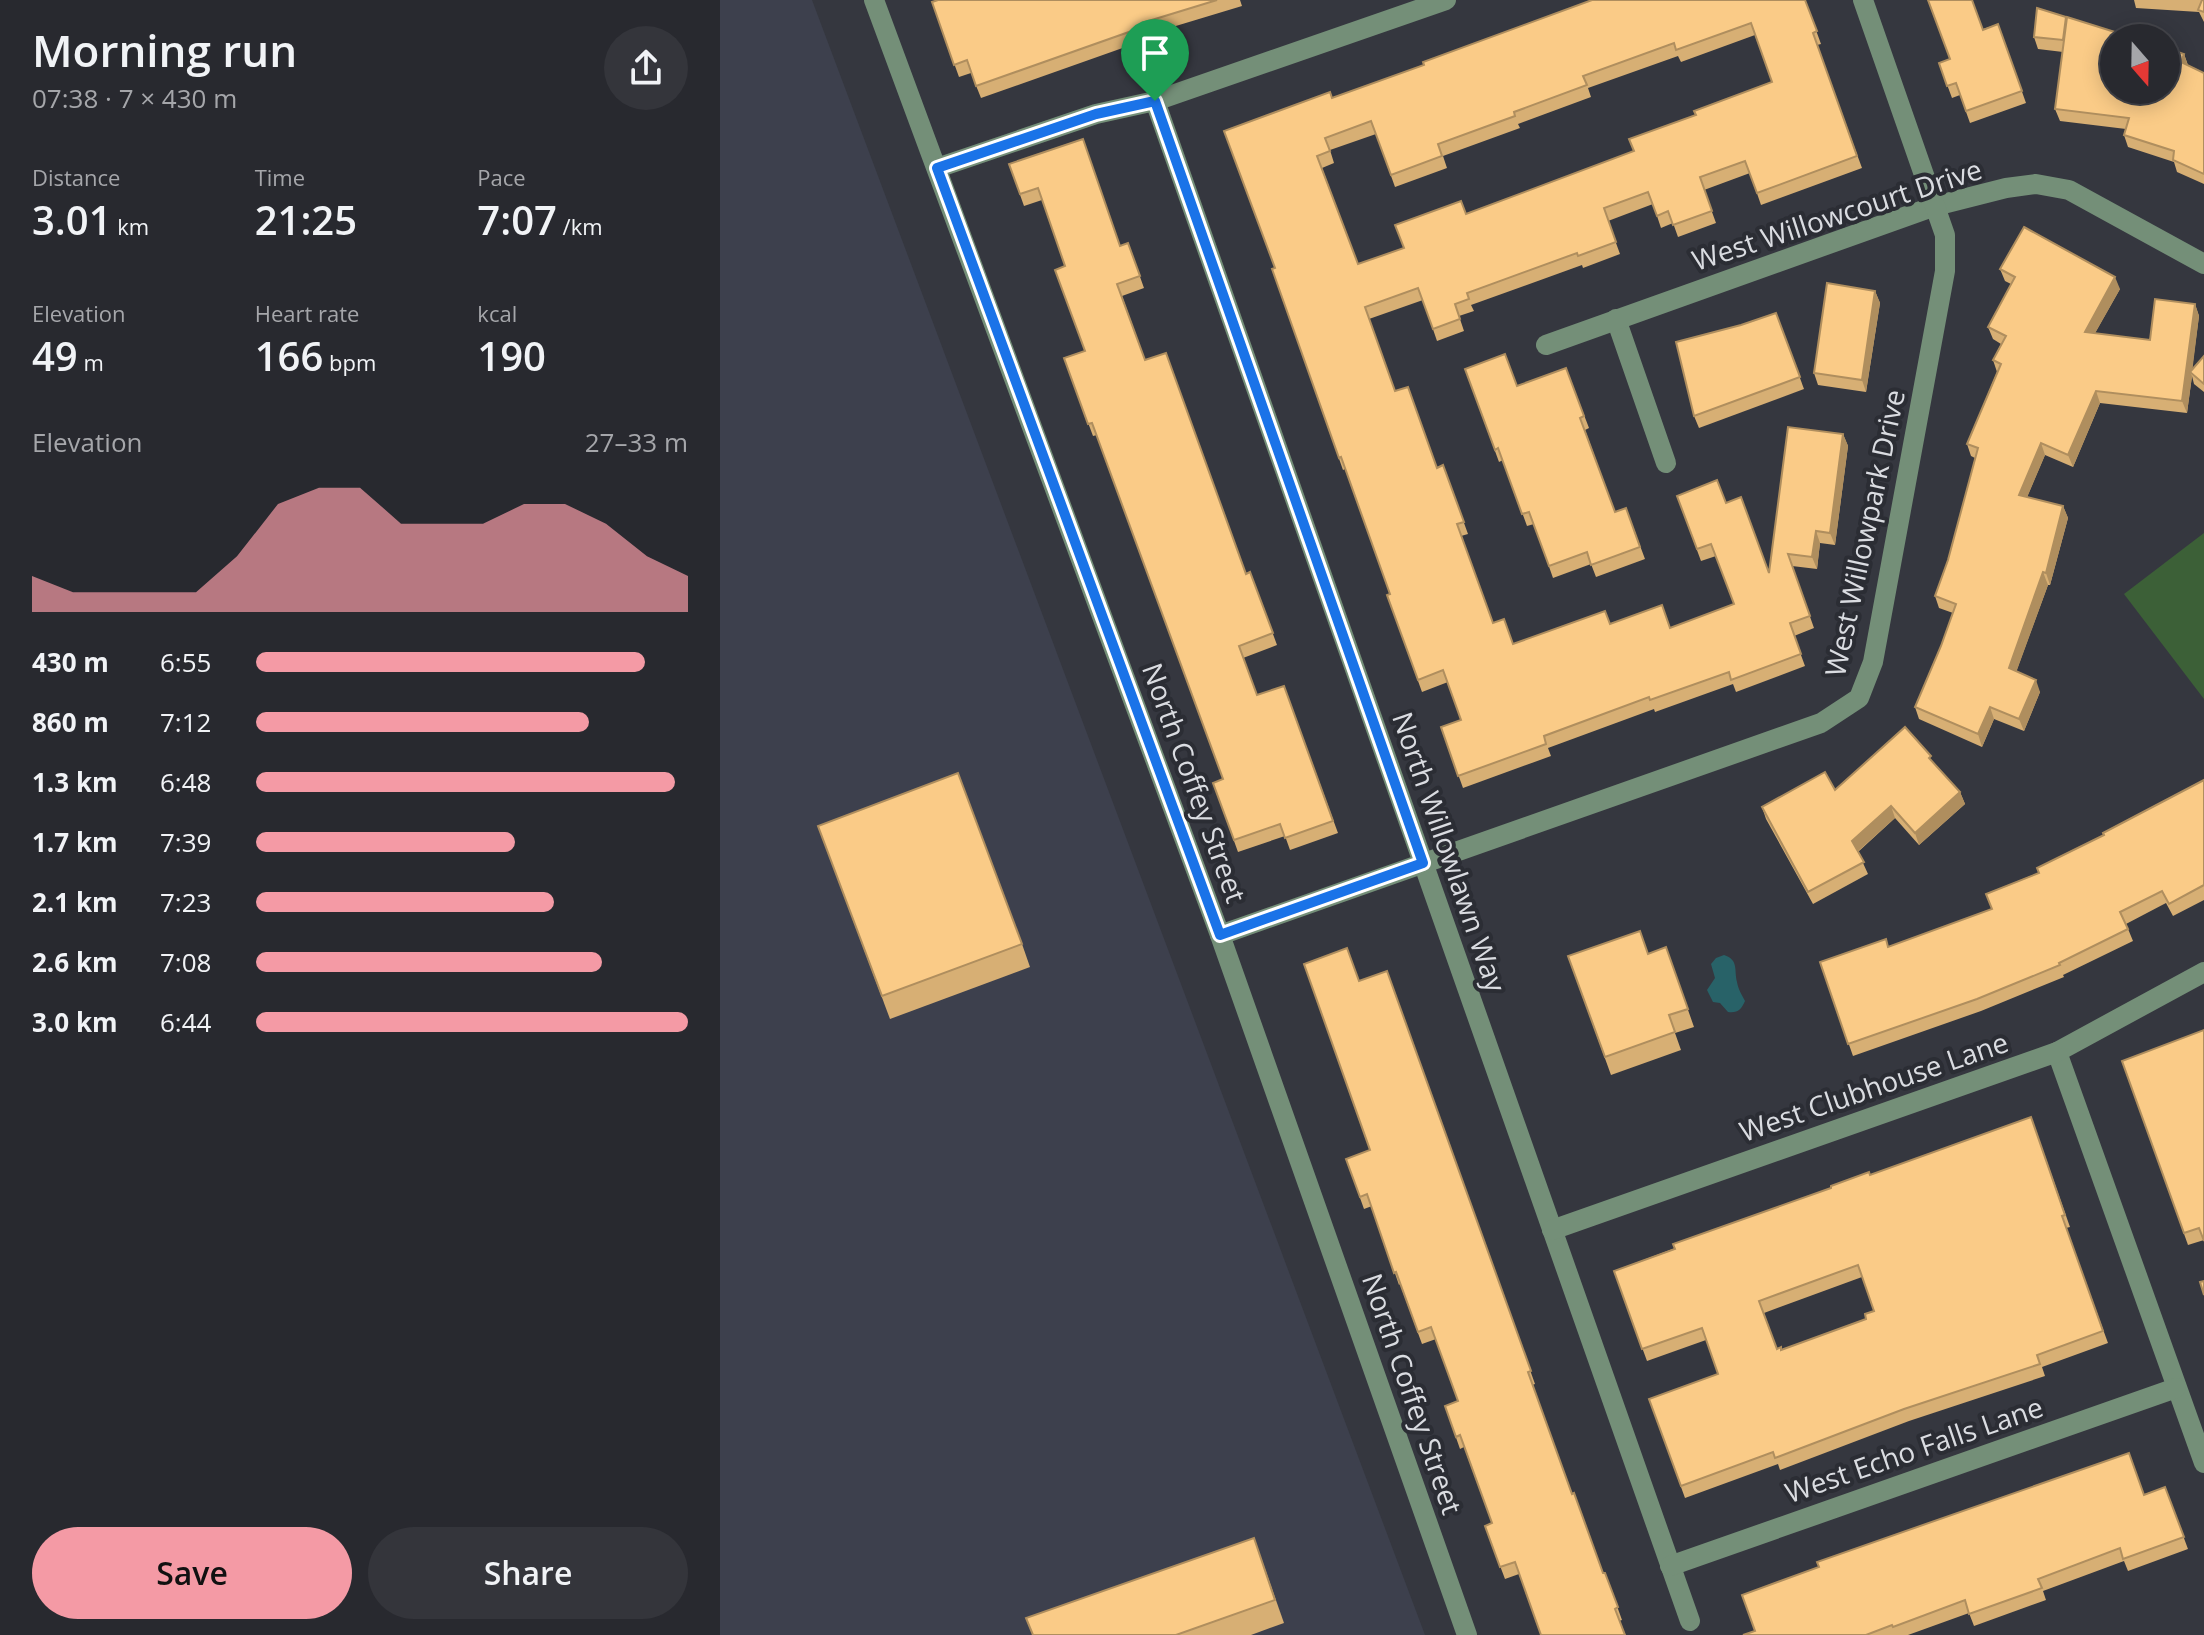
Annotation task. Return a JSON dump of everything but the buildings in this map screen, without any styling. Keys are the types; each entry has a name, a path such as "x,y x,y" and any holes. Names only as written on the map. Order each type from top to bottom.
{"street":[{"name":"North Coffey Street","path":"874,0 1220,935 1467,1635"},
{"path":"937,168 1096,114 1155,101 1446,0"},
{"name":"West Willowpark Drive","path":"1220,935 1821,723 1859,698 1873,662 1945,271 1945,235 1863,0"},
{"name":"North Willowlawn Way","path":"1155,101 1690,1621"},
{"name":"West Willowcourt Drive","path":"1546,345 1935,206 2006,188 2036,184 2069,190 2204,264"},
{"path":"1616,319 1666,463"},
{"name":"West Clubhouse Lane","path":"1552,1230 2057,1052 2204,972"},
{"path":"2057,1052 2204,1463"},
{"name":"West Echo Falls Lane","path":"1670,1566 2176,1388"}],"shaded area":[{"path":"720,0 812,0 1425,1635 720,1635"}],"green space":[{"path":"2204,533 2204,699 2124,594"}],"water":[{"path":"1724,955 1734,963 1745,1001 1734,1012 1728,1012 1720,1003 1713,1002 1707,990 1715,978 1711,964"}],"route":[{"path":"1155,101 1423,863 1220,935 937,168 1096,114 1155,101"}]}
